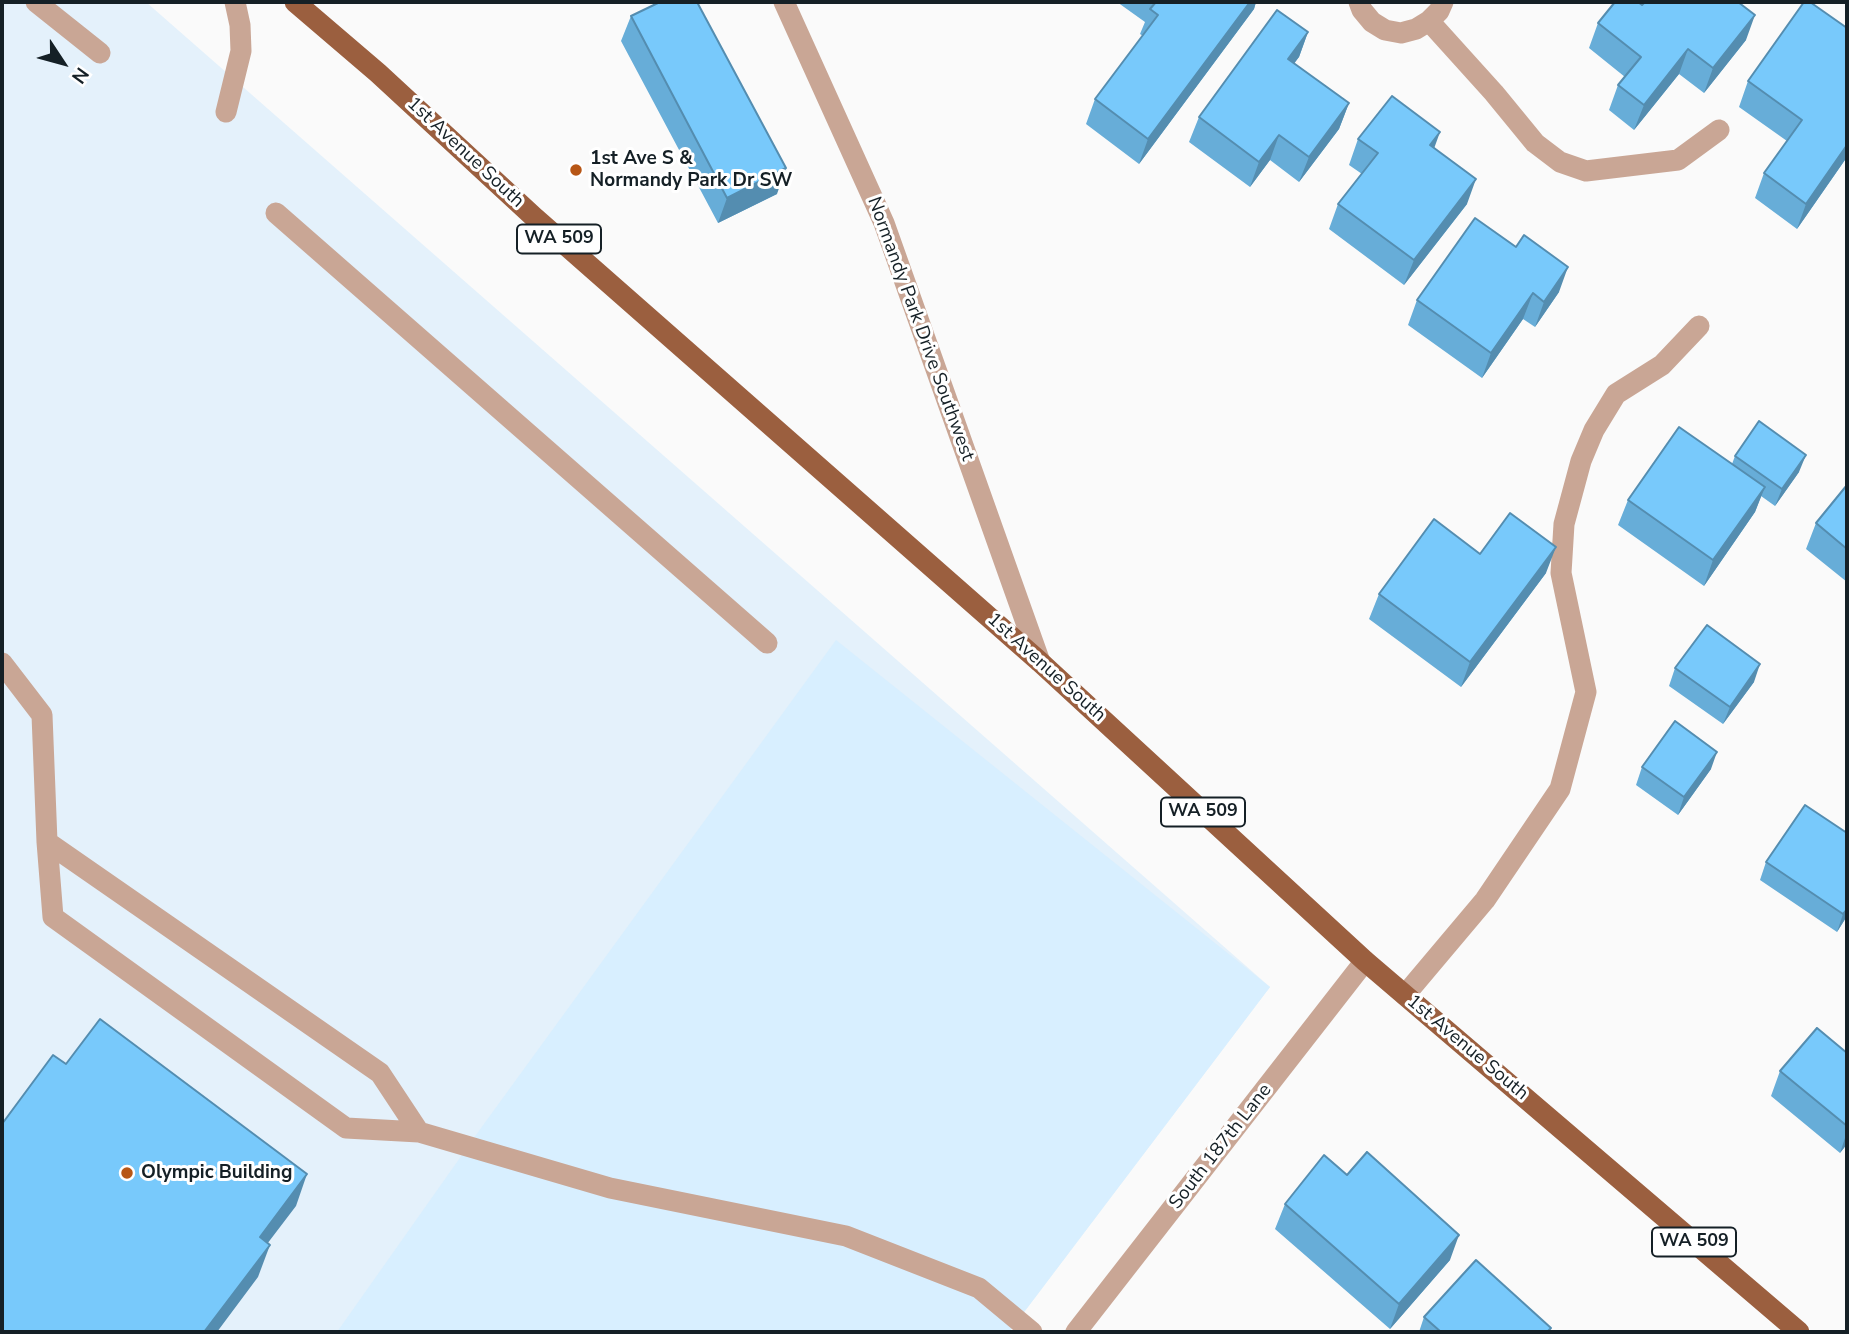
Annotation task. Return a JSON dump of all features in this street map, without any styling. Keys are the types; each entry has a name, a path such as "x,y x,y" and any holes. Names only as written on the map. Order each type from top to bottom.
{"main road":[{"name":"1st Avenue South","path":"295,2 378,73 535,218 1040,662 1366,961 1799,1332"}],"street":[{"path":"36,2 100,53"},
{"path":"226,112 240,51 240,25 234,2"},
{"name":"Normandy Park Drive Southwest","path":"784,2 884,223 1040,662"},
{"path":"1359,2 1372,22 1385,30 1401,33 1416,29 1429,21 1439,11 1443,2"},
{"path":"1429,21 1535,143 1560,162 1586,171 1678,160 1719,130"},
{"path":"276,213 767,643"},
{"path":"1405,995 1485,900 1560,789 1586,692 1561,573 1564,524 1581,461 1594,429 1616,394 1662,365 1699,326"},
{"path":"2,663 42,715 53,918 346,1128 419,1132 610,1188 846,1236 979,1288 1032,1332"},
{"path":"47,842 380,1073 419,1132"},
{"name":"South 187th Lane","path":"1076,1332 1366,961"}],"shaded area":[{"path":"2,2 146,2 1270,987 1009,1332 2,1332"},
{"path":"836,640 1270,987 1009,1332 337,1332 481,1128"}],"building":[{"path":"660,2 697,2 786,168 727,198 631,16"},
{"path":"1156,2 1250,2 1148,139 1095,99 1158,15 1150,9"},
{"path":"1615,2 1638,2 1642,5 1645,2 1738,2 1755,15 1713,68 1688,49 1644,105 1618,85 1641,57 1598,23"},
{"path":"1804,2 1810,2 1847,28 1847,145 1806,204 1764,173 1802,120 1748,81"},
{"path":"1277,10 1308,32 1288,59 1349,103 1309,157 1279,135 1259,162 1199,117"},
{"path":"1392,96 1440,132 1430,145 1476,179 1414,260 1338,204 1378,153 1358,139"},
{"path":"1475,218 1516,247 1524,235 1568,267 1544,302 1533,293 1491,353 1417,300"},
{"path":"1759,421 1806,455 1782,489 1735,456"},
{"path":"1679,427 1765,487 1713,560 1628,500"},
{"path":"1847,485 1847,549 1816,523"},
{"path":"1510,513 1556,547 1470,662 1379,594 1434,519 1480,554"},
{"path":"1707,625 1760,664 1730,707 1675,668"},
{"path":"1675,721 1717,752 1684,797 1642,767"},
{"path":"1805,805 1847,833 1847,909 1843,914 1766,862"},
{"name":"Olympic Building","path":"100,1019 307,1174 260,1237 270,1245 204,1332 2,1332 2,1124 53,1055 66,1064"},
{"path":"1817,1028 1847,1053 1847,1126 1780,1071"},
{"path":"1367,1152 1459,1235 1399,1304 1285,1204 1324,1155 1347,1175"},
{"path":"1476,1260 1551,1328 1547,1332 1441,1332 1424,1317"}],"place":[{"name":"1st Ave S & Normandy Park Dr SW","path":"576,170"},
{"name":"Olympic Building","path":"127,1173"}]}
